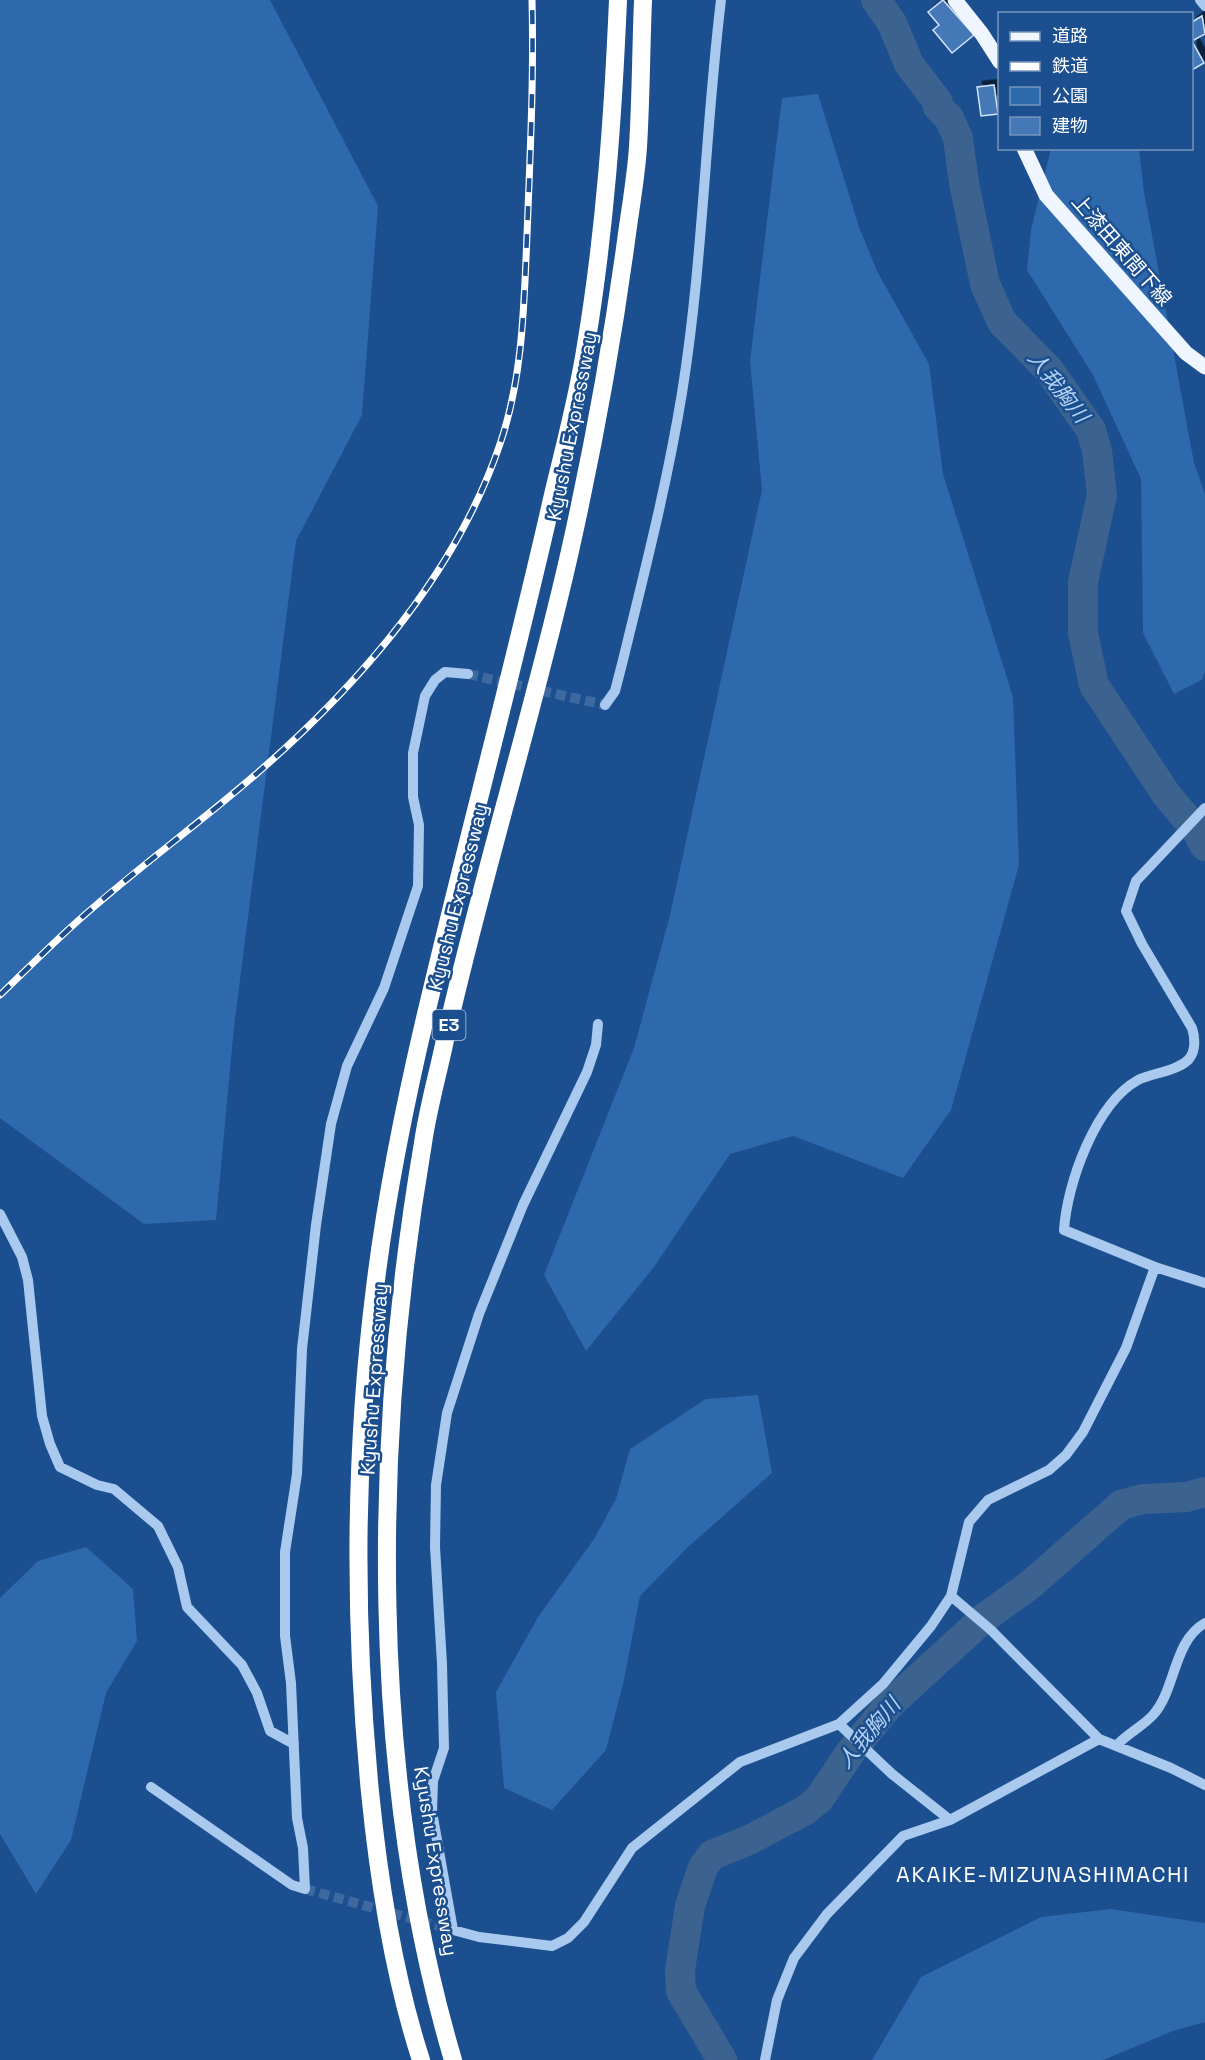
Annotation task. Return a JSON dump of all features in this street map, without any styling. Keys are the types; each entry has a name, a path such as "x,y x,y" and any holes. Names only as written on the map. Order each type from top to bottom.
{"highway":[{"name":"Kyushu Expressway","path":"421,2060 394,1952 379,1867 364,1726 358,1603 360,1468 374,1290 399,1136 429,1001 485,782 586,348 611,147 618,0"},
{"name":"Kyushu Expressway","path":"453,2060 426,1949 409,1853 393,1730 387,1603 389,1472 402,1294 423,1140 457,986 570,554 611,352 638,150 643,0"}],"main road":[{"path":"955,0 982,34 998,60"},
{"name":"上漆田東間下線","path":"1025,150 1046,195 1186,353 1205,366"}],"street":[{"path":"605,705 615,691 622,664 662,496 682,394 696,293 712,71 721,0"},
{"path":"1200,0 1205,6"},
{"path":"152,1787 292,1886 305,1889 303,1848 297,1818 294,1744 285,1636 285,1552 297,1474 304,1327 331,1124 347,1066 384,988 418,886 419,825 413,797 413,753 425,696 435,680 445,672 468,674"},
{"path":"1205,808 1136,881 1126,911 1142,944 1192,1028 1195,1037 1193,1050 1189,1059 1181,1064 1131,1085 1105,1112 1084,1155 1065,1210 1064,1230 1155,1267 1205,1283"},
{"path":"598,1024 596,1045 587,1072 523,1206 479,1314 447,1413 436,1485 435,1547 444,1748 433,1781 432,1812 453,1930 479,1937 552,1946 568,1938 584,1922 632,1848 740,1762 839,1724 883,1684 931,1626 951,1596 969,1522 988,1500 1049,1470 1066,1455 1083,1432 1125,1348 1155,1267"},
{"path":"0,1214 22,1257 28,1280 42,1416 60,1467 97,1485 114,1489 158,1526 178,1568 187,1607 242,1665 258,1693 270,1731 274,1736 294,1744"},
{"path":"951,1596 991,1630 1099,1739 1171,1767 1205,1785"},
{"path":"1116,1745 1129,1732 1153,1715 1178,1664 1183,1644 1195,1628 1205,1623"},
{"path":"839,1724 892,1774 950,1820"},
{"path":"765,2060 777,2000 794,1958 827,1914 903,1836 950,1820 1099,1739"}],"green space":[{"path":"0,0 270,0 378,206 362,415 296,541 234,1027 216,1220 144,1224 0,1118"},
{"path":"818,94 859,227 877,271 929,364 943,474 1013,697 1019,865 951,1110 903,1178 793,1136 730,1154 654,1267 586,1351 544,1275 634,1048 670,915 762,490 750,361 782,98"},
{"path":"1051,150 1139,150 1144,192 1194,463 1205,494 1205,672 1202,680 1174,694 1143,633 1141,479 1093,375 1027,270 1031,230"},
{"path":"758,1395 772,1473 688,1547 640,1596 624,1680 606,1750 552,1810 504,1788 496,1692 538,1617 594,1539 616,1499 630,1449 706,1399"},
{"path":"86,1547 133,1589 137,1641 106,1693 71,1840 36,1894 0,1834 0,1598 38,1561"},
{"path":"1111,1909 1205,1923 1205,2022 1173,2031 1103,2060 872,2060 921,1977 1041,1917"}],"building":[{"path":"943,0 974,35 952,53 933,30 939,25 928,12"},
{"path":"1202,16 1205,34 1193,40 1193,21"},
{"path":"1193,43 1204,63 1193,69"},
{"path":"994,85 998,114 981,116 977,87"}],"waterway":[{"name":"人我胸川","path":"876,0 892,23 909,64 938,102 938,107 949,118 958,138 964,183 985,284 1002,322 1049,370 1091,430 1097,451 1102,495 1083,582 1083,633 1094,685 1166,794 1196,830 1205,846"},
{"name":"人我胸川","path":"722,2060 681,1991 680,1970 690,1906 703,1867 712,1855 749,1840 804,1811 819,1799 852,1750 889,1705 984,1618 1030,1585 1121,1505 1143,1499 1187,1497 1205,1492"}],"tunnel":[{"path":"468,674 605,705"},
{"path":"305,1889 453,1930"}],"railway":[{"path":"0,995 92,908 255,775 331,704 400,625 458,538 481,492 500,444 508,419 518,367 523,314 529,176 532,0"}],"district":[{"name":"AKAIKE-MIZUNASHIMACHI","path":"1043,1874"}]}
